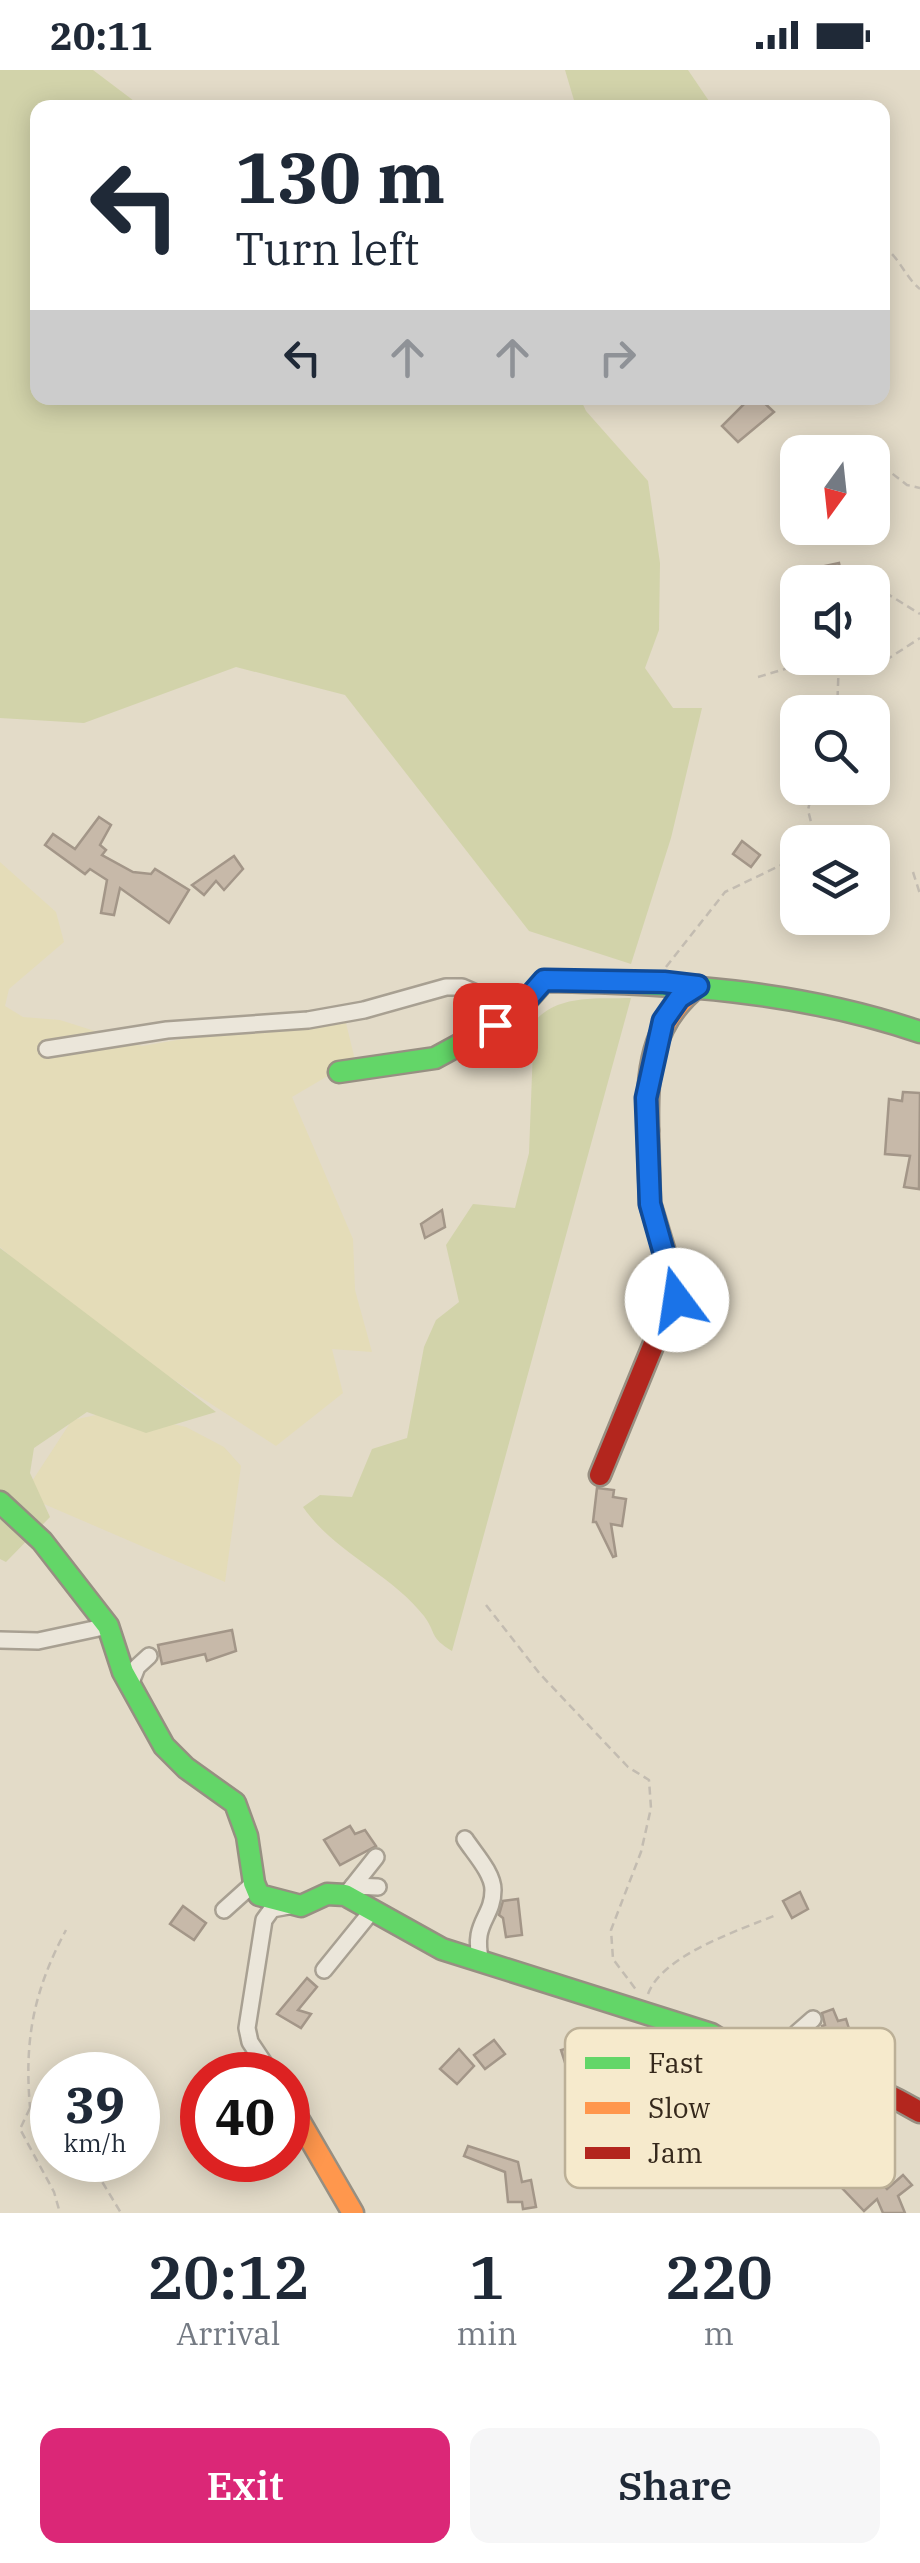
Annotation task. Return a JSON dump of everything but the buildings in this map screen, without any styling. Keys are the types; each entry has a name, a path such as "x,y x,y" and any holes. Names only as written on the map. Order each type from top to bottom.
{"street":[{"path":"338,1072 436,1058 514,1014 544,980 690,985 789,996 885,1018 920,1032"},
{"path":"600,1475 655,1341 676,1309 670,1268 650,1204 646,1098 663,1021 690,985"},
{"path":"47,1048 168,1030 308,1020 364,1010 446,987 462,987 514,1014"},
{"path":"0,1502 42,1541 108,1626 130,1684 164,1746 186,1768 235,1803 247,1836 259,1895 289,1906"},
{"path":"0,1640 38,1641 108,1626"},
{"path":"130,1684 137,1668 149,1656"},
{"path":"465,1838 489,1876 493,1891 476,1940 481,1962"},
{"path":"349,1890 376,1857"},
{"path":"224,1910 254,1883"},
{"path":"257,2052 247,2028 264,1920 272,1909 301,1906 328,1894 378,1886"},
{"path":"349,1890 371,1912 442,1950 692,2028"},
{"path":"324,1970 371,1912"},
{"path":"803,2028 814,2019"},
{"path":"895,2099 920,2112"},
{"path":"310,2138 354,2213"}],"path":[{"path":"890,251 905,277 920,289"},
{"path":"890,472 907,485 920,488"},
{"path":"890,595 920,614"},
{"path":"758,677 785,668 848,661 880,664 920,638"},
{"path":"690,985 664,969 726,892 780,866"},
{"path":"913,872 920,894"},
{"path":"486,1606 540,1674 628,1768 649,1780 651,1808 641,1852 611,1930 613,1959 646,2000 650,1987 665,1970 690,1954 776,1915"},
{"path":"30,2148 20,2129 30,2107 26,2063 34,2006 48,1963 66,1930"},
{"path":"49,2182 60,2213"},
{"path":"102,2182 121,2213"}],"shaded area":[{"path":"0,862 56,912 64,942 9,989 5,1006 23,1017 60,1020 142,1046 230,1031 345,1019 355,1060 292,1097 353,1239 355,1290 372,1352 332,1349 343,1393 276,1446 92,1327 0,1247"},
{"path":"116,1411 186,1427 224,1447 241,1466 225,1582 23,1495 72,1420"}],"green space":[{"path":"0,70 93,70 133,100 30,100 30,405 583,405 648,481 660,563 659,630 645,668 673,708 702,708 671,838 631,964 529,931 345,695 236,667 84,723 0,718"},
{"path":"565,70 688,70 708,100 574,100"},
{"path":"631,998 452,1651 436,1639 424,1616 410,1601 330,1537 303,1507 320,1495 352,1497 372,1449 407,1438 424,1347 436,1320 459,1302 446,1245 473,1204 515,1208 529,1153 534,1022 566,1002"},
{"path":"0,1248 216,1412 146,1433 87,1412 34,1448 30,1473 50,1517 6,1562 0,1559"}],"traffic: fast":[{"path":"339,1072 435,1058 514,1015 544,981 687,987 781,998 920,1032"},
{"path":"0,1502 42,1541 108,1626 123,1672 164,1746 186,1768 235,1803 247,1836 259,1895 301,1906 327,1894 345,1895 442,1949 692,2028"}],"traffic: slow":[{"path":"648,1130 655,1050 670,1017 698,986"},
{"path":"310,2139 353,2213"}],"traffic: jam":[{"path":"600,1475 655,1341 676,1309 674,1282 650,1203 648,1130"},
{"path":"895,2099 920,2112"}],"route":[{"path":"495,1025 514,1014 544,980 698,986 679,998 663,1021 646,1098 650,1204 677,1300"}]}
